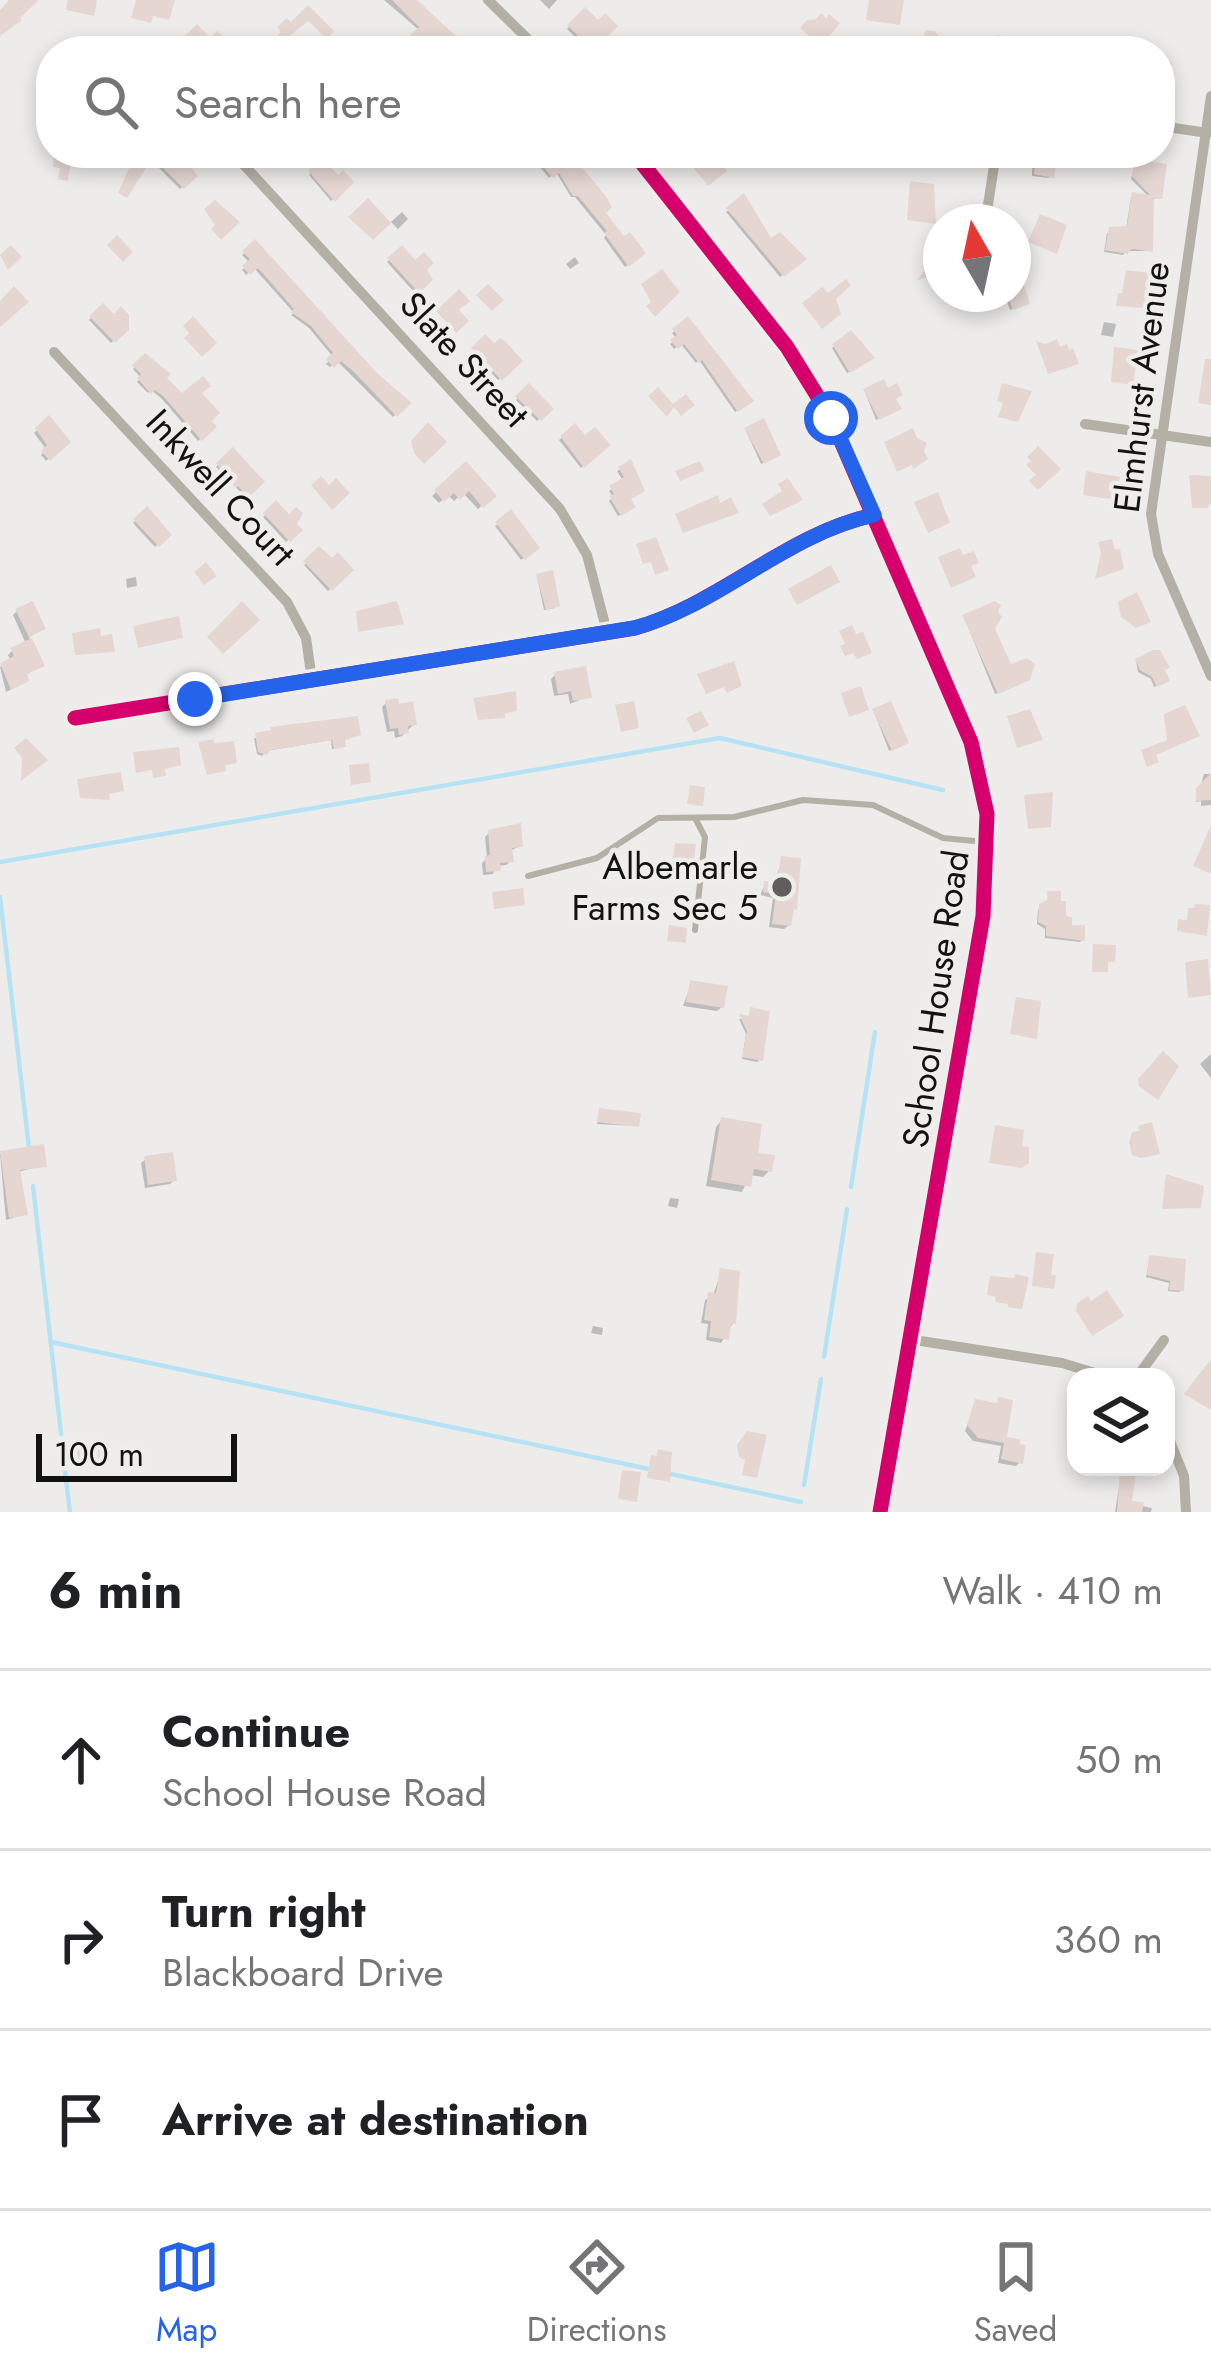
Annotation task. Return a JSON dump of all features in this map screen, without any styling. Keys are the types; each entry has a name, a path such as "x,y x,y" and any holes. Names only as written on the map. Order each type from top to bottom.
{"street":[{"path":"488,0 525,36"},
{"name":"Elmhurst Avenue","path":"1211,96 1151,514 1154,542 1211,676"},
{"path":"1175,128 1208,134"},
{"name":"Slate Street","path":"246,168 560,509 586,554 607,632"},
{"name":"School House Road","path":"646,168 812,382 971,742 985,800 989,842 983,916 880,1512"},
{"path":"988,204 994,168"},
{"name":"Inkwell Court","path":"54,352 287,602 306,638 312,680"},
{"path":"1085,424 1211,442"},
{"path":"75,718 607,632 667,617 808,538 874,515"},
{"path":"908,1339 1078,1368"},
{"path":"1144,1368 1164,1340"},
{"path":"1175,1454 1184,1476 1186,1512"}],"lane":[{"path":"528,877 580,866 658,818 734,817 803,800 892,811 943,838 989,842"},
{"path":"694,818 705,837 695,930"}],"building":[{"path":"9,0 39,0 0,36 0,10"},
{"path":"68,0 97,0 94,16 66,10"},
{"path":"136,0 175,0 169,20 153,16 151,23 131,18"},
{"path":"392,0 417,0 456,36 410,35 419,27"},
{"path":"869,0 904,0 900,25 866,20"},
{"path":"308,5 334,31 324,36 308,21 289,36 278,36 277,27 287,18 291,22"},
{"path":"585,7 598,20 605,13 618,26 608,36 578,36 567,25"},
{"path":"821,13 826,18 829,14 840,23 830,36 809,36 800,28"},
{"path":"197,24 208,36 185,36"},
{"path":"60,168 70,168 68,181 58,179"},
{"path":"129,168 146,168 127,198 118,193"},
{"path":"163,168 192,168 198,176 184,189"},
{"path":"331,168 338,175 343,170 354,182 335,202 308,171"},
{"path":"544,168 582,168 612,207 606,213 646,253 629,267 604,233 607,231 573,196 559,173 553,178"},
{"path":"694,168 725,168 727,171 708,186"},
{"path":"1035,168 1056,168 1054,178 1034,174"},
{"path":"1133,168 1166,168 1162,199 1154,198 1153,252 1105,250 1109,227 1127,226 1132,192 1150,195 1132,176"},
{"path":"910,181 934,184 935,204 923,204 923,222 907,220"},
{"path":"744,193 771,238 780,232 807,259 784,277 726,208"},
{"path":"368,198 391,223 373,240 348,217"},
{"path":"215,200 240,222 221,240 204,209"},
{"path":"1040,214 1067,225 1057,254 1031,243"},
{"path":"117,235 133,252 123,262 107,245"},
{"path":"255,239 378,374 412,403 397,417 341,361 334,368 326,359 333,353 311,326 291,312 294,309 258,268 250,275 242,266 250,259 242,251"},
{"path":"11,245 22,257 8,270 0,255"},
{"path":"402,245 415,260 424,252 434,263 427,270 433,280 419,293 387,258"},
{"path":"662,269 680,292 655,317 646,306 651,302 641,284"},
{"path":"1126,270 1149,273 1145,308 1116,306"},
{"path":"846,279 851,285 836,299 841,314 822,329 802,303 822,287 828,293"},
{"path":"488,284 504,300 492,311 476,295"},
{"path":"14,286 29,302 0,327 0,301"},
{"path":"459,289 470,301 459,310 469,321 456,333 436,311"},
{"path":"103,303 114,314 121,306 129,315 129,330 115,343 89,316"},
{"path":"193,316 217,343 202,357 184,338 189,333 183,326"},
{"path":"688,316 754,401 738,412 702,360 699,363 684,344 678,349 670,340 677,335 672,329"},
{"path":"851,330 875,358 850,373 832,344"},
{"path":"485,334 494,343 500,338 506,342 523,361 502,381 471,348"},
{"path":"1057,339 1060,347 1073,348 1079,364 1048,374 1036,341 1045,344"},
{"path":"1114,347 1138,350 1133,385 1111,382"},
{"path":"145,353 171,374 167,378 182,393 203,376 211,386 202,393 220,413 212,421 217,427 202,441 164,397 155,390 151,394 137,378 141,374 132,365"},
{"path":"1205,359 1211,359 1211,405 1198,403"},
{"path":"884,379 888,388 897,383 903,395 896,399 902,409 879,420 863,389"},
{"path":"529,383 554,409 541,421 515,396"},
{"path":"1002,383 1032,391 1018,422 998,417"},
{"path":"658,387 673,404 686,394 695,405 681,416 674,407 667,417 648,396"},
{"path":"49,415 71,442 50,461 41,451 47,445 35,428"},
{"path":"764,418 781,455 764,464 744,428"},
{"path":"428,422 447,442 424,464 411,441"},
{"path":"575,423 585,435 595,427 611,445 584,468 560,436"},
{"path":"913,428 917,438 927,443 928,459 897,472 884,442"},
{"path":"1038,446 1061,469 1038,490 1029,481 1036,475 1026,465"},
{"path":"233,447 265,482 249,497 216,463"},
{"path":"631,459 645,491 631,499 636,507 621,516 609,496 614,494 609,486 624,477 618,467"},
{"path":"466,461 497,496 483,508 469,491 460,500 454,493 444,502 434,490"},
{"path":"700,461 704,471 680,481 675,471"},
{"path":"1086,471 1120,477 1116,500 1083,495"},
{"path":"1189,475 1211,476 1207,508 1192,508"},
{"path":"321,476 329,485 336,478 350,493 332,510 311,485"},
{"path":"788,478 803,500 770,516 762,504 782,491 778,484"},
{"path":"938,492 950,523 928,533 914,502"},
{"path":"718,495 720,503 731,497 739,513 683,533 675,514"},
{"path":"276,500 289,514 296,507 303,513 297,524 303,530 290,542 263,513"},
{"path":"147,506 172,535 159,547 133,519"},
{"path":"511,509 540,548 525,560 495,522"},
{"path":"656,537 669,570 655,575 651,562 643,564 636,544"},
{"path":"1112,539 1115,550 1120,549 1124,569 1095,579 1101,553 1098,542"},
{"path":"319,546 332,558 338,552 354,570 332,591 303,561"},
{"path":"960,548 963,555 974,551 979,563 971,566 976,577 951,588 938,557"},
{"path":"206,562 217,576 204,585 194,572"},
{"path":"831,565 840,582 797,605 788,589"},
{"path":"553,570 560,606 546,610 536,574"},
{"path":"1137,592 1151,622 1136,628 1121,617 1118,602"},
{"path":"33,601 46,629 29,637 15,609"},
{"path":"242,601 260,620 223,654 207,637"},
{"path":"397,601 404,624 358,632 356,611"},
{"path":"995,601 1001,605 1002,617 995,629 1011,664 1027,658 1035,664 1030,680 998,694 962,615"},
{"path":"179,616 183,638 138,648 133,626"},
{"path":"852,625 856,634 863,632 872,653 857,659 853,653 845,656 839,631"},
{"path":"100,628 101,636 112,634 115,652 75,655 72,633"},
{"path":"32,638 45,666 27,674 29,681 11,690 0,663 14,656 10,648"},
{"path":"1160,650 1170,668 1165,670 1170,681 1157,687 1135,659"},
{"path":"734,661 742,686 706,694 697,674"},
{"path":"586,666 592,698 573,701 571,691 558,694 554,672"},
{"path":"861,686 869,710 849,717 841,693"},
{"path":"516,691 517,711 505,713 505,718 478,720 473,698"},
{"path":"398,698 399,704 413,701 417,725 399,735 398,728 390,729 385,700"},
{"path":"634,701 639,728 621,732 615,705"},
{"path":"891,701 909,743 892,751 872,709"},
{"path":"1185,705 1200,736 1156,755 1159,762 1147,767 1141,750 1167,740 1164,714"},
{"path":"1030,709 1043,740 1017,748 1007,716"},
{"path":"701,711 709,725 694,733 686,718"},
{"path":"358,716 361,735 345,740 346,747 334,749 332,740 270,750 267,755 258,752 255,733 270,727"},
{"path":"26,738 48,760 21,781 22,758 14,748"},
{"path":"214,739 214,743 234,741 237,763 207,775 198,742"},
{"path":"179,747 181,765 165,769 166,776 153,778 152,770 136,773 133,752"},
{"path":"369,763 371,782 351,785 349,765"},
{"path":"121,772 124,791 109,794 110,800 80,798 77,779"},
{"path":"1211,773 1211,800 1196,801 1196,788"},
{"path":"690,785 705,787 703,806 687,804"},
{"path":"1053,792 1051,827 1028,829 1024,795"},
{"path":"521,823 523,847 512,848 514,862 500,863 501,871 486,872 488,830"},
{"path":"1211,825 1211,874 1193,866"},
{"path":"675,843 696,844 693,869 672,864"},
{"name":"Albemarle Farms Sec 5","path":"781,856 801,858 797,910 791,926 772,924 776,894 763,892 764,881 777,882"},
{"path":"523,888 525,905 494,909 492,892"},
{"path":"1047,891 1061,891 1072,925 1085,925 1085,941 1046,936 1046,926 1038,922 1039,904 1047,900"},
{"path":"1210,905 1207,936 1177,931 1178,919 1187,920 1188,908"},
{"path":"669,925 687,928 686,943 667,941"},
{"path":"1093,944 1116,945 1115,962 1108,962 1108,972 1092,972"},
{"path":"1208,959 1211,995 1188,998 1185,962"},
{"path":"690,980 728,986 724,1008 686,1002"},
{"path":"1016,997 1041,1001 1037,1039 1010,1034"},
{"path":"750,1007 770,1011 763,1061 742,1057 747,1031 739,1014 749,1016"},
{"path":"1163,1051 1179,1066 1158,1100 1139,1086 1138,1079"},
{"path":"599,1108 641,1113 639,1127 597,1122"},
{"path":"721,1117 762,1124 758,1153 775,1155 772,1172 754,1169 751,1187 711,1180"},
{"path":"1152,1122 1160,1154 1132,1155 1132,1132"},
{"path":"995,1125 1024,1130 1022,1146 1029,1147 1029,1163 1022,1168 989,1163"},
{"path":"44,1144 47,1167 20,1170 28,1215 9,1218 0,1151"},
{"path":"173,1152 177,1181 148,1185 144,1156"},
{"path":"1166,1174 1204,1186 1201,1208 1162,1209"},
{"path":"1036,1252 1054,1254 1054,1289 1032,1286"},
{"path":"1149,1255 1186,1259 1184,1291 1169,1290 1170,1281 1147,1275"},
{"path":"720,1268 740,1271 736,1324 731,1324 729,1340 709,1337 711,1321 704,1320 708,1292 716,1293"},
{"path":"1015,1274 1029,1277 1022,1309 987,1295 990,1276 1014,1278"},
{"path":"1107,1290 1124,1316 1092,1336 1076,1311 1077,1303 1088,1296 1091,1301"},
{"path":"1211,1359 1211,1410 1184,1394"},
{"path":"998,1397 1013,1400 1007,1437 1026,1445 1023,1464 1001,1459 1004,1443 978,1438 967,1425 975,1399 997,1403"},
{"path":"747,1431 767,1435 757,1478 742,1475 745,1460 739,1457 737,1445"},
{"path":"80,1444 105,1446 106,1458 77,1465 75,1448"},
{"path":"658,1449 672,1452 670,1482 647,1478 651,1455 657,1456"},
{"path":"622,1470 641,1472 637,1502 618,1499"},
{"path":"1120,1476 1136,1476 1132,1501 1144,1502 1142,1512 1117,1512"}],"waterway":[{"path":"0,862 720,738 943,790"},
{"path":"0,897 29,1148"},
{"path":"851,1187 875,1032"},
{"path":"33,1186 61,1434"},
{"path":"824,1357 847,1209"},
{"path":"51,1342 649,1469"},
{"path":"804,1485 821,1379"},
{"path":"63,1456 70,1512"},
{"path":"666,1473 801,1502"}],"cycle path":[{"path":"646,168 787,347 831,418 971,742 987,814 983,916 880,1512"},
{"path":"75,718 635,628 696,603 811,537 874,515"}],"place":[{"name":"Albemarle Farms Sec 5","path":"782,887"}],"route":[{"path":"195,699 634,628 667,617 808,538 874,515 831,418"}]}
